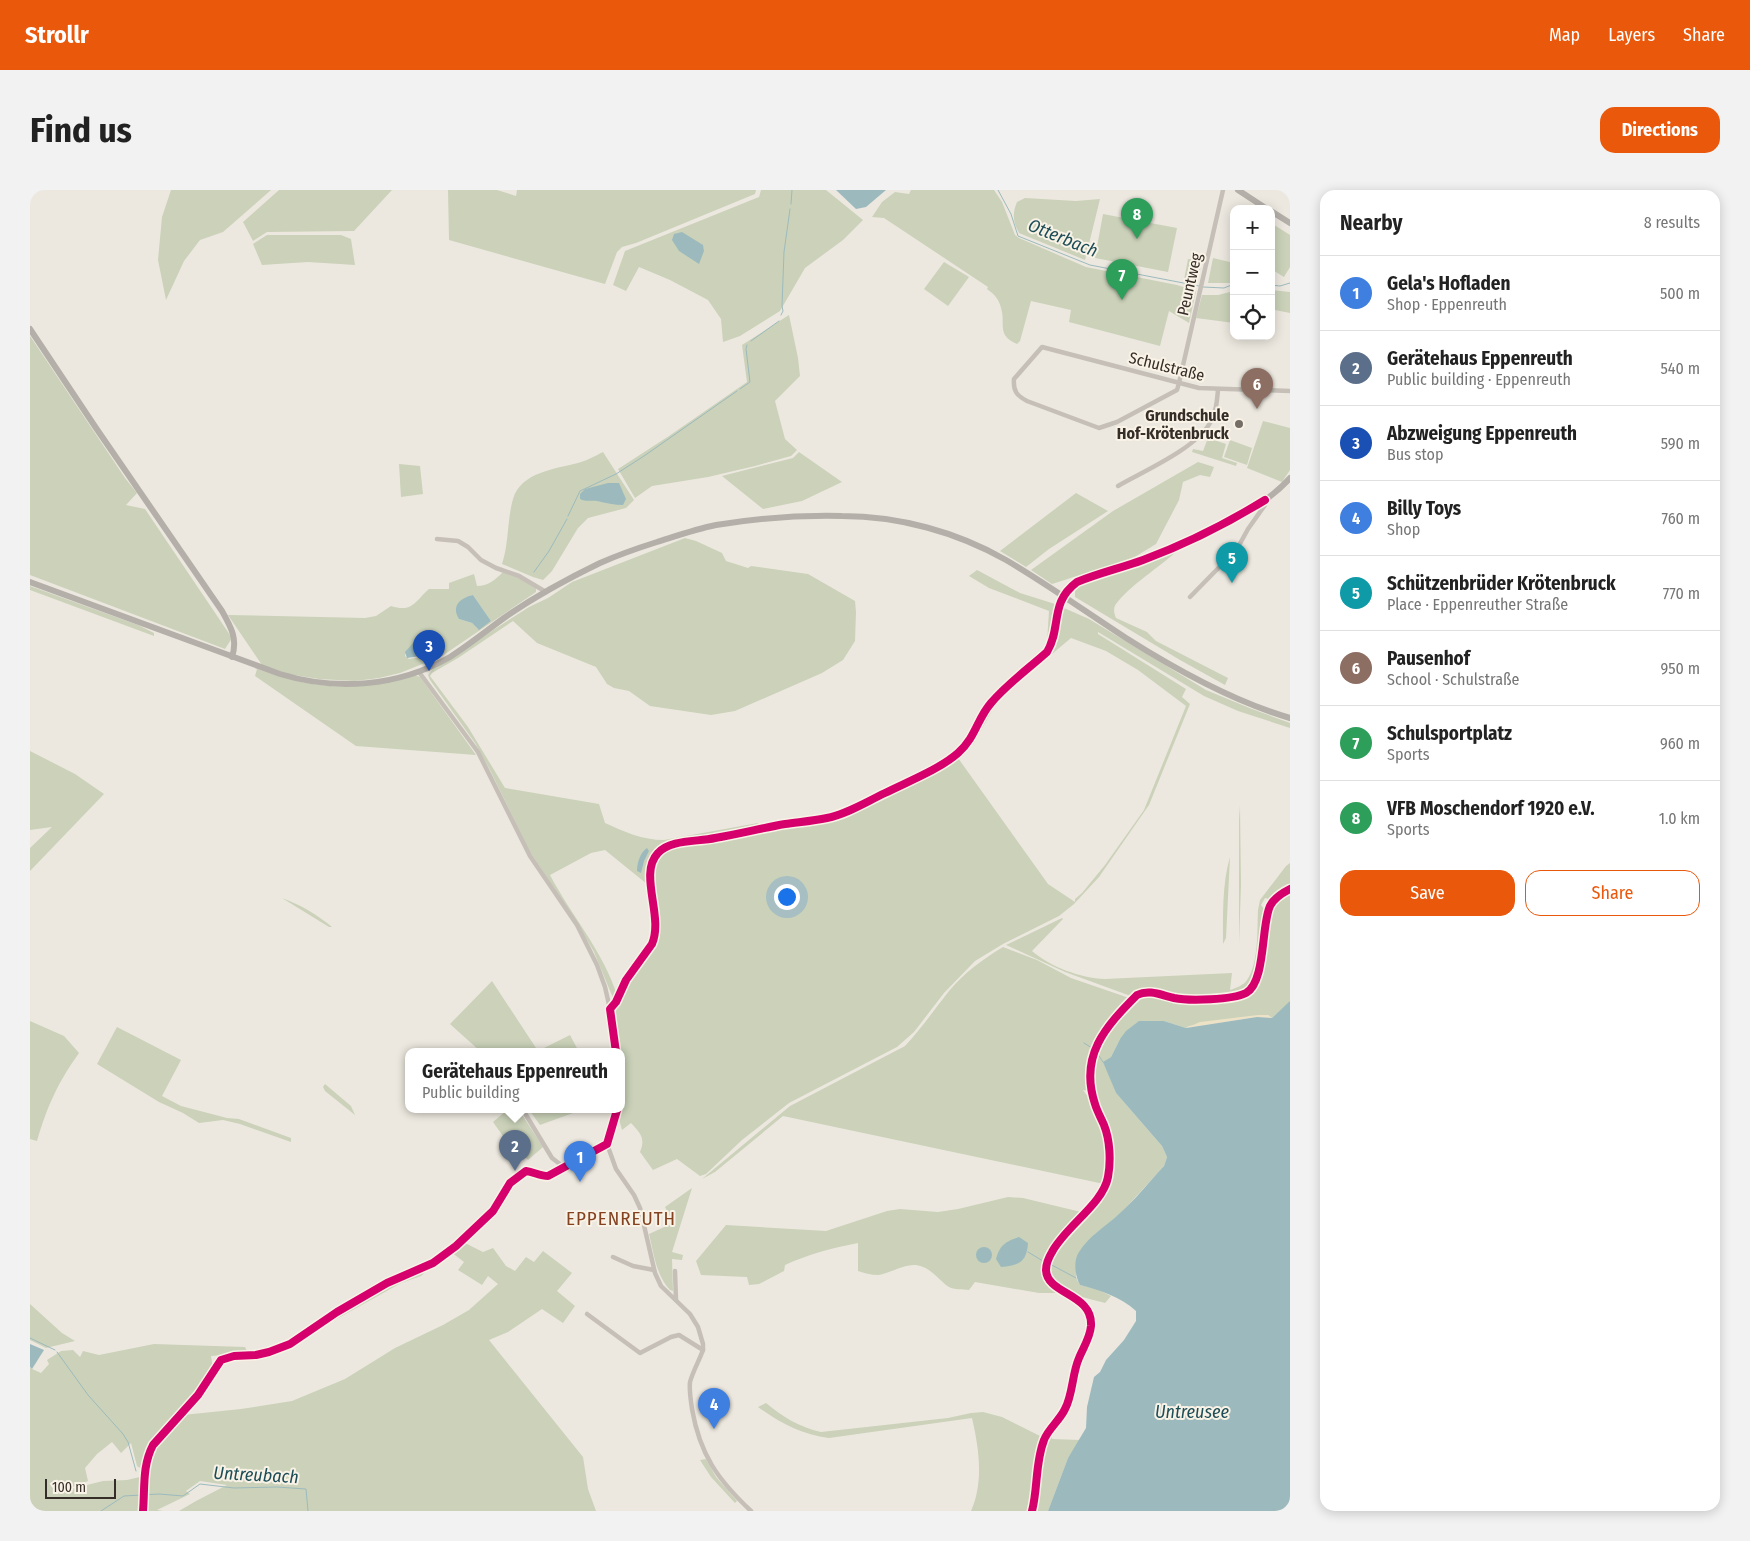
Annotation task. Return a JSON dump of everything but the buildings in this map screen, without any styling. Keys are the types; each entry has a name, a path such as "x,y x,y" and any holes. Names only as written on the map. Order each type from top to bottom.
{"main road":[{"path":"1238,190 1261,205"},
{"path":"1275,214 1290,223"},
{"path":"30,329 232,627 235,647 232,657"},
{"path":"1062,597 1077,582 1166,551 1233,520 1265,500 1290,478"},
{"path":"30,582 232,657 300,680 320,683 367,684 419,672 451,656 546,592 601,562 649,545 713,526 780,516 875,518 921,526 952,536 1006,560 1129,640 1209,685 1290,718"}],"street":[{"name":"Peuntweg","path":"1179,383 1223,190"},
{"name":"Schulstraße","path":"1179,383 1177,390 1172,393 1117,422 1099,428 1020,398 1016,393 1014,379 1042,347 1199,388 1290,391"},
{"path":"1118,486 1188,446 1202,435 1213,417 1218,390"},
{"path":"1190,597 1237,549 1254,519 1261,512 1265,505 1265,500"},
{"path":"437,539 458,541 468,547 481,560 496,568 519,576 546,592"},
{"path":"419,672 478,752 526,848 581,933 597,965 605,987 615,1048"},
{"path":"525,1113 552,1158 565,1168"},
{"path":"617,1113 608,1144 616,1169 634,1195 640,1208 654,1270 661,1286 690,1314 698,1327 703,1344 703,1350 690,1383 690,1400 699,1435 707,1458 715,1472 728,1489 751,1511"},
{"path":"493,1211 510,1183 526,1171 548,1176 608,1144"},
{"path":"613,1257 633,1266 654,1270"},
{"path":"675,1271 676,1300"},
{"path":"587,1314 640,1353 671,1337 679,1335 703,1350"}],"green space":[{"path":"171,190 271,190 223,232 200,240 184,261 166,300 158,260 162,217"},
{"path":"279,190 392,190 354,231 267,232 253,241 243,222"},
{"path":"448,190 497,190 516,196 517,190 756,190 755,194 622,247 617,252 605,284 449,240"},
{"path":"761,190 826,190 863,220 843,240 805,268 780,311 740,336 723,342 721,319 708,300 670,280 639,267 626,291 613,285 625,251 759,197"},
{"path":"911,190 994,190 1002,202 1015,235 1019,238 1086,267 1177,285 1196,291 1189,323 1169,311 1160,346 1069,322 1071,310 1031,301 1020,341 1017,344 1010,341 1004,333 1000,305 996,297 987,289 988,287 884,218 872,217 882,202 895,192 909,194"},
{"path":"1025,198 1076,201 1100,199 1085,260 1019,233 1014,222 1014,210 1017,202"},
{"path":"1103,214 1177,228 1168,272 1095,258"},
{"path":"1275,226 1290,235 1290,267 1284,277 1275,271"},
{"path":"267,235 341,235 351,239 355,265 308,262 262,265 253,244"},
{"path":"1213,258 1230,262 1230,283 1208,283"},
{"path":"1188,259 1202,261 1197,283 1184,280"},
{"path":"944,262 969,277 948,306 924,289"},
{"path":"1275,290 1290,292 1290,313 1275,310"},
{"path":"1230,292 1230,322 1196,318 1202,295 1218,295"},
{"path":"789,315 800,376 775,401 785,439 797,450 791,456 755,466 708,477 652,486 635,498 618,469 747,382 742,345"},
{"path":"30,336 137,493 126,505 145,509 232,638 225,649 30,575"},
{"path":"1263,421 1290,428 1290,470 1282,482 1247,468"},
{"path":"1208,438 1226,444 1222,458 1237,463 1236,466 1192,452 1193,449 1203,451"},
{"path":"1230,440 1252,448 1247,465 1224,457"},
{"path":"603,452 634,500 626,508 588,518 578,528 552,571 543,580 502,564 513,499 523,483 540,473 581,462"},
{"path":"799,452 842,482 802,501 763,509 722,476 793,458"},
{"path":"1198,462 1214,467 1210,477 1200,475 1183,482 1179,500 1156,544 1133,558 1052,584 1031,570 1113,511"},
{"path":"399,464 420,466 423,494 401,497"},
{"path":"1076,493 1108,511 1049,549 1026,567 1000,551"},
{"path":"685,538 722,553 726,561 748,568 751,566 808,574 855,601 855,641 843,660 822,673 735,711 711,715 650,706 629,691 614,688 607,684 596,667 537,643 513,621 430,676 468,727 505,788 599,804 605,823 648,839 664,840 758,823 759,827 666,844 655,852 649,861 647,884 605,850 591,853 550,875 604,963 617,995 615,999 594,952 530,852 475,743 428,675 434,668 529,607 548,598 572,582"},
{"path":"1178,550 1122,597 1114,607 1115,616 1147,632 1156,641 1228,678 1225,685 1075,597 1075,587 1079,585 1121,572"},
{"path":"977,570 1020,593 1055,604 1089,619 1206,690 1290,723 1290,728 1238,711 1204,696 1098,632 1098,634 1186,689 1182,697 1190,704 1149,805 1099,877 1074,904 1059,916 1003,944 975,961 944,993 914,1032 897,1047 789,1103 742,1140 706,1174 700,1176 677,1159 653,1170 640,1152 642,1139 639,1133 631,1123 622,1130 617,1113 625,1113 625,1048 618,1048 615,1011 627,981 656,938 658,929 651,875 655,857 660,852 678,845 786,825 836,818 914,781 950,760 952,762 958,758 1048,884 1075,902 1075,899 1105,865 1144,810 1186,706 1138,670 1106,651 1071,638 1008,691 994,707 974,743 959,756 958,754 975,736 991,704 1043,657 1053,644 1047,643 1049,611 989,588 969,576"},
{"path":"503,572 523,580 536,588 536,592 442,656 400,673 379,678 355,681 319,679 288,674 262,665 228,615 365,618 376,616 391,606 398,608 409,607 429,589 449,589 449,583 474,574 477,586 481,586 488,584","holes":["473,595 491,621 478,629 472,623 459,619 469,596","423,632 431,639 441,653 409,659 405,656 406,652"]},
{"path":"30,586 138,625 154,633 154,636 30,590"},
{"path":"257,669 298,681 336,686 374,684 415,675 420,677 476,755 356,746 255,676"},
{"path":"30,751 75,774 104,794 30,871 30,848 52,827 30,830"},
{"path":"1240,805 1241,885 1239,944 1239,820"},
{"path":"1230,857 1226,938 1223,944 1224,889"},
{"path":"1290,863 1290,887 1274,898 1272,902 1271,897 1269,899 1265,898 1261,905 1266,911 1258,967 1249,986 1242,992 1188,998 1144,988 1131,996 1065,972 1006,945 1062,918 1032,951 1066,971 1105,979 1232,973 1230,990 1244,983 1251,973 1254,965 1260,900"},
{"path":"1290,891 1290,1001 1288,1004 1272,1018 1268,1015 1189,1026 1186,1028 1164,1021 1120,1039 1111,1057 1104,1062 1116,1093 1162,1146 1167,1157 1164,1166 1120,1214 1095,1234 1076,1263 1076,1278 1080,1285 1097,1289 1111,1296 1105,1303 1082,1297 1058,1287 1048,1271 1052,1254 1058,1243 1096,1203 1107,1185 1111,1168 1108,1134 1096,1104 1091,1078 1094,1056 1098,1045 1129,1004 1139,995 1153,995 1176,1000 1205,1001 1229,999 1248,992 1254,985 1259,969 1271,911 1278,900"},
{"path":"282,898 308,910 332,927 329,927"},
{"path":"1003,947 1037,960 1071,978 1129,998 1104,1028 1094,1045 1088,1070 1090,1091 1083,1090 1096,1111 1104,1135 1107,1159 1104,1184 783,1116 715,1172 702,1179 790,1106 905,1046 961,978 981,961"},
{"path":"492,981 536,1048 477,1048 450,1024"},
{"path":"30,1021 64,1036 79,1053 54,1095 37,1141 30,1139"},
{"path":"117,1027 181,1060 162,1096 181,1106 227,1118 239,1119 291,1138 291,1142 223,1120 199,1123 159,1102 97,1064"},
{"path":"570,1035 577,1048 544,1048"},
{"path":"325,1084 351,1106 355,1115 325,1091 323,1087"},
{"path":"504,1113 521,1113 543,1147 528,1160 516,1147 505,1139 493,1122"},
{"path":"531,1113 573,1113 540,1125"},
{"path":"692,1188 672,1252 683,1255 682,1260 672,1259 673,1291 665,1284 659,1271 649,1234 673,1223 665,1207"},
{"path":"1008,1197 1023,1198 1081,1212 1058,1237 1052,1247 1043,1272 1045,1278 1060,1293 1039,1293 975,1282 969,1290 953,1289 926,1268 916,1265 873,1275 858,1271 858,1243 794,1261 785,1265 784,1271 759,1284 749,1285 747,1277 701,1275 696,1261 726,1225 826,1231 887,1211 900,1209 938,1212"},
{"path":"463,1242 483,1252 493,1248 506,1266 515,1271 526,1257 534,1262 543,1251 572,1273 557,1291 575,1306 563,1323 542,1309 508,1332 489,1340 583,1457 588,1489 596,1511 179,1511 227,1485 200,1481 186,1491 190,1494 157,1510 163,1511 30,1511 30,1368 41,1373 49,1364 47,1360 61,1351 73,1350 80,1357 83,1351 99,1355 154,1344 245,1347 248,1353 211,1356 213,1369 154,1441 143,1470 137,1466 131,1443 121,1453 112,1442 97,1454 85,1468 88,1481 63,1491 103,1481 127,1480 144,1476 145,1493 145,1475 156,1445 183,1415 292,1401 345,1379 395,1348 469,1310 498,1284 488,1276 482,1285 458,1270 464,1262 451,1252"},
{"path":"426,1271 421,1276 401,1283 333,1321 328,1321 388,1287"},
{"path":"30,1304 62,1333 75,1341 46,1348 30,1340"},
{"path":"766,1403 792,1421 821,1432 948,1418 983,1412 1002,1417 1042,1437 1030,1511 971,1511 978,1488 979,1477 977,1441 972,1418 829,1438 800,1431 783,1423 758,1407"},
{"path":"1051,1434 1052,1439 1080,1440 1068,1458 1048,1511 1033,1511 1043,1446"},
{"path":"706,1459 716,1477 737,1501 735,1503 711,1477 700,1460"}],"sand":[{"path":"1268,1015 1272,1018 1257,1017 1186,1028 1200,1022"}],"water":[{"path":"836,190 886,190 866,207 856,209"},
{"path":"682,232 703,245 704,251 699,264 679,251 672,240 674,234"},
{"path":"608,483 619,483 626,499 623,505 580,499 580,494 585,489"},
{"path":"473,595 491,621 479,630 472,623 459,619 456,610 456,606 461,600"},
{"path":"423,632 443,650 441,653 407,658 405,652"},
{"path":"647,848 649,851 641,873 637,871 638,862 642,853"},
{"name":"Untreusee","path":"1290,1001 1290,1511 1048,1511 1068,1458 1086,1428 1087,1407 1094,1377 1100,1372 1106,1360 1124,1340 1136,1321 1136,1311 1124,1302 1103,1292 1080,1285 1075,1268 1077,1256 1088,1241 1136,1197 1164,1166 1167,1157 1162,1146 1116,1093 1103,1062 1111,1057 1126,1031 1139,1021 1164,1021 1186,1028 1257,1017 1272,1018"},
{"path":"1019,1237 1028,1243 1024,1259 1012,1266 1001,1267 996,1259 999,1250 1007,1242"},
{"path":"984,1247 992,1255 984,1263 976,1255"},
{"path":"30,1344 44,1350 32,1369 30,1367"}],"waterway":[{"path":"791,204 792,190"},
{"name":"Otterbach","path":"998,190 1011,214 1018,236 1090,265 1199,286"},
{"path":"781,315 783,311 784,252 790,209"},
{"name":"Otterbach","path":"1275,285 1290,283"},
{"name":"Otterbach","path":"1203,287 1224,288 1230,286"},
{"path":"751,341 779,321"},
{"path":"740,389 750,382 747,345"},
{"path":"568,516 580,491 616,474 737,391"},
{"path":"534,572 549,551 567,519"},
{"path":"1084,1043 1092,1048"},
{"path":"1095,1050 1103,1062"},
{"path":"1028,1252 1043,1261"},
{"path":"1050,1264 1076,1278"},
{"path":"30,1338 55,1350"},
{"path":"57,1352 88,1395 123,1434 128,1442 136,1471"},
{"path":"142,1478 142,1495"},
{"name":"Untreubach","path":"101,1511 124,1496 159,1494 183,1496 200,1484 234,1488 277,1487 306,1489 308,1511"}],"cycle path":[{"path":"615,1048 610,1009 616,1002 626,980 652,944 655,933 655,921 650,872 652,862 663,848 677,843 842,814 923,775 951,759 969,741 982,715 997,696 1047,652 1054,633 1059,607 1068,590 1077,582 1175,547 1221,525 1265,500"},
{"path":"1032,1511 1041,1449 1046,1436 1068,1403 1077,1364 1088,1339 1091,1326 1090,1315 1085,1307 1078,1300 1054,1285 1048,1278 1046,1270 1049,1258 1058,1242 1092,1206 1105,1187 1108,1177 1110,1157 1108,1137 1096,1107 1091,1087 1090,1071 1098,1044 1105,1031 1115,1019 1137,995 1142,993 1200,1000 1231,997 1246,993 1252,987 1257,977 1270,906 1278,896 1290,889"},
{"path":"143,1511 147,1461 153,1445 198,1395 221,1360 234,1356 256,1355 269,1352 290,1344 337,1312 387,1283 433,1263 456,1246 493,1211 510,1183 526,1171 548,1176 607,1144 616,1113"}],"place":[{"name":"VFB Moschendorf 1920 e.V.","path":"1137,239"},
{"name":"Schulsportplatz","path":"1122,300"},
{"name":"Pausenhof","path":"1257,409"},
{"name":"Grundschule Hof-Krötenbruck","path":"1239,424"},
{"name":"Schützenbrüder Krötenbruck","path":"1232,583"},
{"name":"Abzweigung Eppenreuth","path":"429,671"},
{"name":"Gerätehaus Eppenreuth","path":"515,1171"},
{"name":"Gela's Hofladen","path":"580,1182"},
{"name":"Billy Toys","path":"714,1429"}],"district":[{"name":"EPPENREUTH","path":"621,1218"}]}
